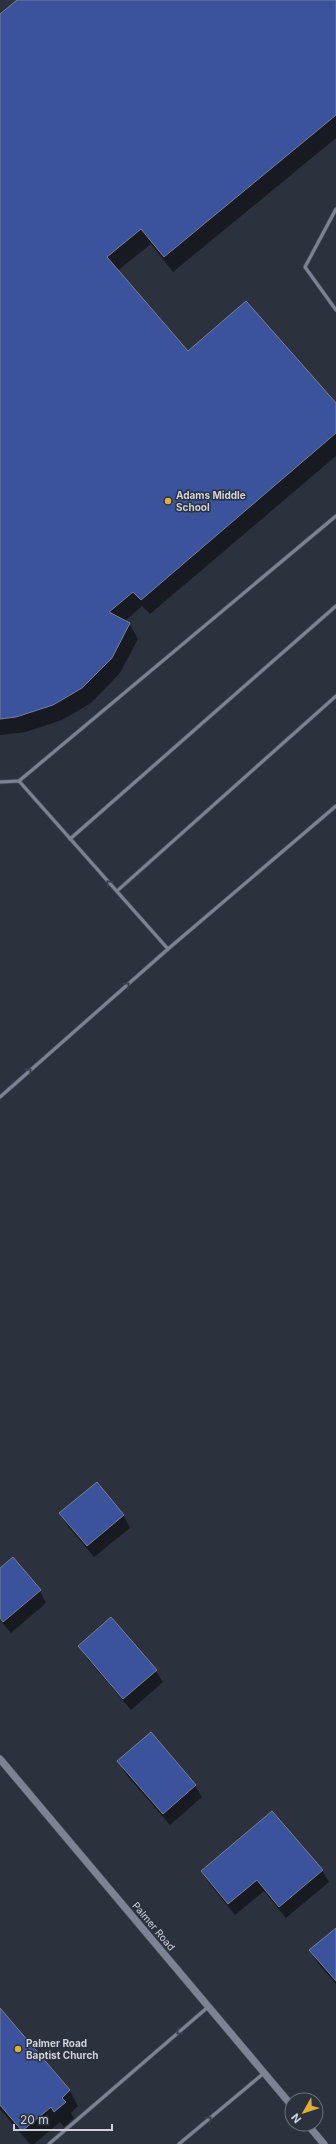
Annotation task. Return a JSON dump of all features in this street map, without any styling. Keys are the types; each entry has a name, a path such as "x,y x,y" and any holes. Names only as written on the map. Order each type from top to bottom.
{"street":[{"name":"Palmer Road","path":"0,1759 284,2097"},
{"path":"314,2132 324,2144"}],"lane":[{"path":"336,209 305,267 336,310"},
{"path":"0,782 19,781 336,516"},
{"path":"70,839 336,606"},
{"path":"117,891 336,696"},
{"path":"19,781 168,949"},
{"path":"0,1097 168,949 336,806"},
{"path":"48,2144 208,2007"},
{"path":"179,2144 264,2073"}],"building":[{"path":"17,0 336,0 336,115 164,257 141,229 107,257 188,351 246,301 336,403 336,433 141,600 133,592 109,612 130,623 112,658 82,688 53,705 16,717 0,719 0,14"},
{"path":"97,1482 124,1515 87,1546 59,1513"},
{"path":"13,1557 41,1590 3,1622 0,1618 0,1568"},
{"path":"111,1617 157,1670 123,1699 78,1646"},
{"path":"151,1732 196,1785 163,1814 117,1761"},
{"path":"272,1811 323,1870 279,1907 257,1880 228,1904 201,1871"},
{"path":"336,1928 336,1981 309,1950"},
{"name":"Palmer Road Baptist Church","path":"0,2008 70,2090 62,2098 66,2102 54,2112 51,2107 22,2131 0,2105"}],"place":[{"name":"Adams Middle School","path":"168,501"},
{"name":"Palmer Road Baptist Church","path":"18,2049"}]}
